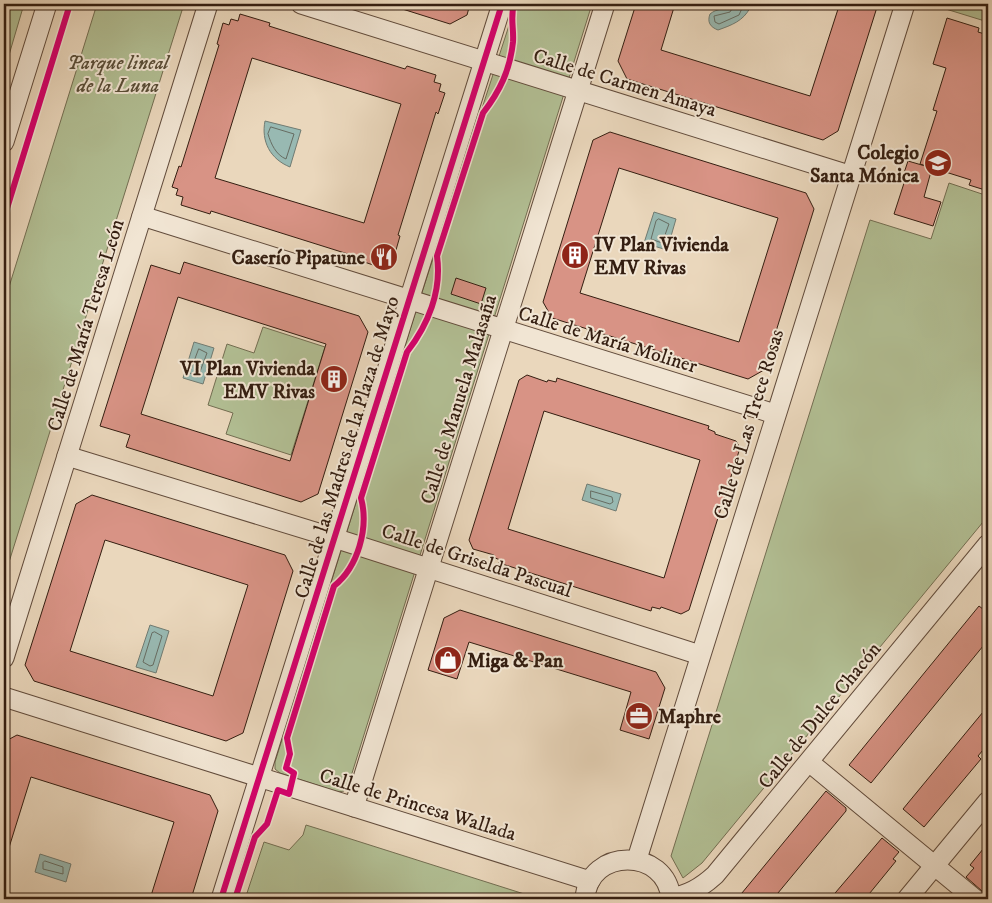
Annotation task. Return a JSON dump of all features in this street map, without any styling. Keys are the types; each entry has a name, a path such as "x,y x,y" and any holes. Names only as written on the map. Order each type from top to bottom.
{"street":[{"path":"4,142 47,4"},
{"name":"Calle de María Teresa León","path":"4,658 208,4"},
{"name":"Calle de Carmen Amaya","path":"301,4 849,175"},
{"name":"Calle de las Madres de la Plaza de Mayo","path":"221,899 502,4"},
{"name":"Calle de Manuela Malasaña","path":"354,808 605,4"},
{"name":"Calle de Las Trece Rosas","path":"637,859 849,175 905,4"},
{"name":"Calle de María Moliner","path":"142,216 775,414"},
{"name":"Calle de Griselda Pascual","path":"68,456 334,538 700,655"},
{"name":"Calle de Dulce Chacón","path":"671,898 702,886 715,874 988,544"},
{"name":"Calle de Princesa Wallada","path":"4,697 354,808 588,890"},
{"path":"809,762 975,899"},
{"path":"907,899 988,801"},
{"path":"588,890 598,870 610,862 623,859 637,859 649,864 660,872 668,884 671,898"}],"green space":[{"path":"4,4 24,4 4,72"},
{"name":"Parque lineal de la Luna","path":"97,4 184,4 4,578 4,303"},
{"path":"516,4 592,4 348,786 344,791 338,792 280,773 275,769 275,762 413,320"},
{"path":"937,4 988,4 988,22 936,6"},
{"path":"949,183 988,196 988,516 702,863 683,878 671,856 870,220 931,239"},
{"path":"263,327 325,347 291,455 226,434 233,413 208,405 227,344 254,353"},
{"path":"306,825 540,899 245,899 264,842 289,850 303,835"}],"water":[{"path":"732,4 749,4 750,8 744,16 732,24 718,30 713,27 709,22 710,14"},
{"path":"265,121 301,130 290,167 277,159 268,148 264,136"},
{"path":"654,212 676,219 667,250 644,243"},
{"path":"194,342 214,348 203,384 183,378"},
{"path":"587,484 621,494 616,511 582,500"},
{"path":"150,625 169,631 156,673 136,667"},
{"path":"40,854 71,864 66,882 35,872"}],"building":[{"path":"396,4 470,4 467,15 450,24 396,7"},
{"path":"636,4 675,4 661,50 810,96 839,6 848,8 849,4 878,4 838,131 823,140 627,79 618,61"},
{"path":"240,14 270,23 269,26 405,69 407,66 436,75 434,82 441,84 439,91 445,93 438,114 436,112 398,235 400,236 394,257 388,255 386,261 379,259 376,266 347,256 348,254 211,211 210,214 181,205 183,197 176,195 178,189 172,187 179,166 181,167 219,45 217,44 223,23 229,25 231,19 238,21","holes":["252,58 401,104 364,223 215,178"]},
{"path":"947,18 979,28 978,32 988,35 988,179 985,190 969,185 971,180 920,164 937,111 933,110 946,68 933,64"},
{"name":"IV Plan Vivienda EMV Rivas","path":"610,132 806,193 814,209 764,370 748,379 552,318 543,302 593,140","holes":["619,168 778,218 739,342 580,293"]},
{"path":"908,161 932,168 924,197 941,202 933,226 894,214 906,177 903,176"},
{"name":"VI Plan Vivienda EMV Rivas","path":"184,262 359,316 368,332 318,494 301,502 126,447 130,435 100,426 151,265 180,274","holes":["178,297 326,344 290,461 141,414"]},
{"path":"456,278 486,288 481,304 451,294"},
{"path":"527,375 547,382 548,380 556,382 557,378 709,426 708,429 715,432 715,434 736,441 740,448 689,610 681,614 661,607 660,609 652,607 651,611 499,563 500,560 493,557 494,555 473,549 469,540 519,380","holes":["544,411 700,460 664,578 508,529"]},
{"path":"92,495 285,555 293,571 243,733 226,741 34,681 25,665 76,504","holes":["105,540 248,585 213,696 70,651"]},
{"path":"979,606 988,613 988,640 871,783 849,765"},
{"path":"460,610 656,672 665,688 649,739 620,730 631,692 469,642 457,679 428,670 444,618"},
{"path":"988,706 988,744 978,756 981,759 924,827 903,809"},
{"path":"17,735 210,795 218,811 191,899 150,899 174,822 31,777 7,854 4,853 4,742"},
{"path":"826,791 846,808 846,811 773,899 737,899"},
{"path":"882,838 899,852 893,859 896,861 865,899 830,899"},
{"path":"988,843 988,899 986,899 982,891 966,877 974,868 970,865"}],"cycle path":[{"path":"4,218 70,4"},
{"path":"221,899 502,4"},
{"path":"235,899 255,837 267,824 278,790 289,794 294,773 286,768 290,754 287,738 334,586 349,568 359,546 364,522 361,498 407,352 415,342 432,307 437,282 437,256 483,113 494,97 507,71 512,52 512,14 514,4"}],"place":[{"name":"Colegio Santa Mónica","path":"938,163"},
{"name":"IV Plan Vivienda EMV Rivas","path":"575,255"},
{"name":"Caserío Pipatune","path":"384,257"},
{"name":"VI Plan Vivienda EMV Rivas","path":"334,379"},
{"name":"Miga & Pan","path":"448,660"},
{"name":"Maphre","path":"639,716"}]}
